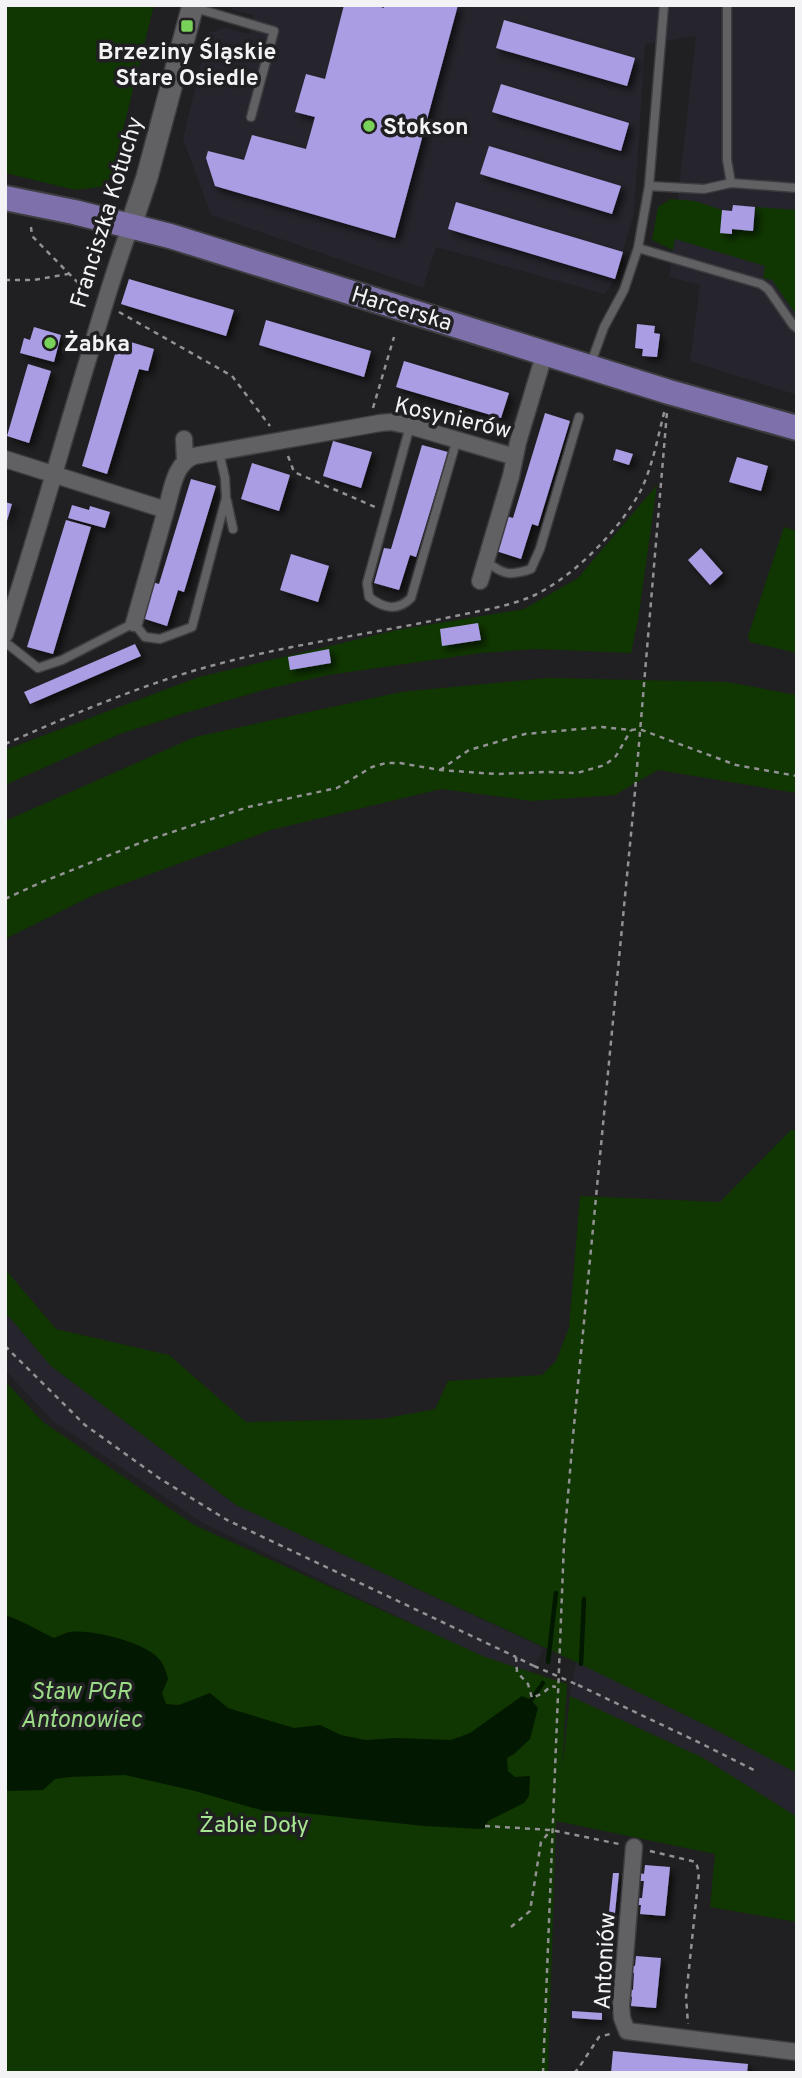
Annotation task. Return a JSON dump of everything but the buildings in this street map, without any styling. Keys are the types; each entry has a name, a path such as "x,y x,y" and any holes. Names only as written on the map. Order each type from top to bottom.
{"main road":[{"name":"Harcerska","path":"5,198 183,240 669,392 797,428"}],"street":[{"name":"Franciszka Kotuchy","path":"5,634 104,305 147,177 192,6"},
{"name":"Kosynierów","path":"218,451 391,422 515,457 544,352"},
{"path":"184,439 185,460"},
{"path":"134,623 180,466 185,460 218,451"},
{"path":"480,581 512,476 515,457"},
{"path":"5,459 166,510"},
{"name":"Antoniów","path":"634,1847 621,2006 627,2031 797,2052"}],"lane":[{"path":"590,366 604,327 624,290 638,248 649,186 664,5"},
{"path":"727,5 727,160 731,183"},
{"path":"192,6 274,31 251,117"},
{"path":"649,186 704,189 731,183 797,188"},
{"path":"638,248 761,284 768,289 797,328"},
{"path":"486,561 499,571 515,575 531,569 540,549 579,417"},
{"path":"410,426 367,583 369,597 379,605 393,608 404,605 411,598 457,439"},
{"path":"218,451 233,529"},
{"path":"5,642 38,668 62,660 134,623 145,638 160,639 192,627 226,498"}],"path":[{"path":"31,227 32,236 96,301 232,376 281,441 294,472 387,512"},
{"path":"78,283 99,263 107,264"},
{"path":"5,280 34,281 69,274"},
{"path":"368,425 394,337"},
{"path":"543,2073 564,1543 572,1436 634,803 669,392"},
{"path":"440,770 469,750 525,734 602,727 639,729 736,765 797,776"},
{"path":"5,899 145,841 248,807 337,788 372,767 386,763 496,775 577,773 605,765 616,756 631,730"},
{"path":"5,1346 85,1425 159,1478 227,1520 754,1770"},
{"path":"516,1657 517,1672 528,1684 532,1698 551,1686 558,1687"},
{"path":"485,1826 551,1830 696,1862 699,1873 686,1997 689,2038"},
{"path":"511,1927 530,1911 541,1842 551,1830"},
{"path":"574,2073 598,2036 627,2031"}],"shaded area":[{"path":"234,5 797,5 797,395 690,361 700,285 669,277 696,36 645,44 634,213 615,279 605,294 436,247 423,288 211,215 183,139 208,33 226,28 249,34 254,15 232,10"},
{"path":"5,1312 51,1366 236,1505 544,1648 527,1679 203,1523 53,1421 5,1370"},
{"path":"576,1662 797,1773 797,1817 703,1758 570,1696"}],"green space":[{"path":"5,5 154,5 109,186 75,190 5,173"},
{"path":"671,199 695,201 722,210 732,234 732,229 753,230 755,207 797,210 797,312 795,313 772,280 763,278 765,266 675,239 673,250 652,240 658,207"},
{"path":"657,485 631,653 537,649 481,653 328,675 267,689 120,734 5,785 5,750 199,677 397,630 524,609 578,578"},
{"path":"784,527 797,531 797,653 750,642 748,636"},
{"path":"548,678 727,682 797,695 797,793 658,770 615,795 532,801 441,789 271,830 96,894 5,939 5,821 195,737 401,692"},
{"path":"791,1130 797,1130 797,1773 576,1662 236,1505 51,1366 5,1312 5,1269 56,1329 169,1355 246,1422 382,1419 435,1409 448,1381 542,1375 556,1361 569,1328 580,1196 720,1202"},
{"name":"Żabie Doły","path":"5,1381 43,1422 194,1525 485,1657 567,1684 562,1771 570,1696 703,1758 797,1817 797,1922 710,1907 715,1854 556,1821 548,2073 5,2073"}],"water":[{"name":"Staw PGR Antonowiec","path":"5,1615 54,1638 70,1632 91,1633 142,1647 159,1659 165,1668 168,1679 162,1693 166,1704 179,1705 210,1693 228,1708 294,1728 320,1725 341,1735 366,1740 451,1740 470,1733 522,1696 531,1700 538,1708 530,1739 507,1758 508,1771 515,1777 530,1776 529,1796 524,1803 488,1821 484,1829 264,1811 125,1775 55,1779 43,1790 5,1791"}],"waterway":[{"path":"548,1662 556,1593"},
{"path":"581,1664 584,1599"},
{"path":"531,1700 543,1683"}],"place":[{"name":"Brzeziny Śląskie Stare Osiedle","path":"187,26"},
{"name":"Stokson","path":"369,126"},
{"name":"Żabka","path":"50,343"}]}
